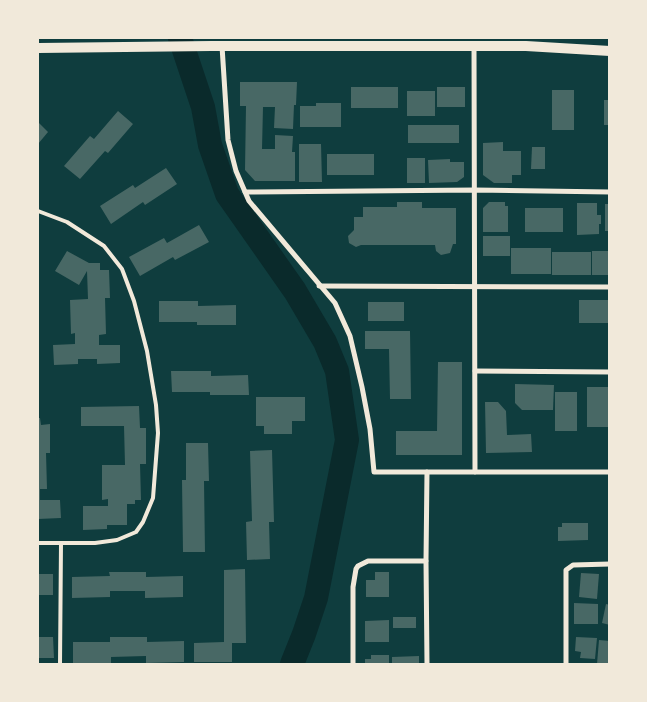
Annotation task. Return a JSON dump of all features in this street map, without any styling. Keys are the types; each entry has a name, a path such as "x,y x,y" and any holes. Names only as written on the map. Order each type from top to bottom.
{"main road":[{"path":"38,48 526,46 610,51"}],"street":[{"path":"222,46 228,140 236,171 249,201 335,303 350,336 370,428 374,472 610,472"},
{"path":"474,46 475,472"},
{"path":"245,192 475,190 610,192"},
{"path":"319,286 610,287"},
{"path":"475,371 610,372"},
{"path":"427,472 427,664"},
{"path":"353,664 353,587 354,574 358,566 373,561 426,561"},
{"path":"566,664 566,570 573,565 610,564"}],"lane":[{"path":"38,211 67,222 104,246 122,269 134,301 146,351 156,405 158,433 153,498 143,522 136,532 116,540 95,543 38,543"},
{"path":"60,664 61,543"}],"building":[{"path":"240,82 297,82 293,129 274,128 275,107 263,107 262,149 275,149 275,135 293,136 292,152 295,152 295,181 255,181 245,170 246,106 240,106"},
{"path":"351,87 398,87 398,108 351,108"},
{"path":"437,87 465,87 465,107 437,107"},
{"path":"552,90 574,90 574,130 552,130"},
{"path":"407,91 435,91 435,116 407,116"},
{"path":"604,100 610,100 610,125 604,125"},
{"path":"316,103 341,103 341,127 300,127 300,106 316,106"},
{"path":"118,111 133,124 108,153 105,151 80,179 64,166 90,136 94,139"},
{"path":"38,122 48,132 38,144"},
{"path":"408,125 459,125 459,143 408,143"},
{"path":"503,142 503,151 521,151 521,175 512,175 512,183 494,183 483,175 483,143"},
{"path":"299,144 321,144 322,182 299,182"},
{"path":"532,147 545,147 545,169 531,169"},
{"path":"327,154 374,154 374,175 327,175"},
{"path":"407,158 425,158 425,183 407,183"},
{"path":"450,159 450,162 464,162 464,177 457,182 429,183 428,160"},
{"path":"166,168 177,184 145,205 143,202 111,224 100,206 133,185 135,188"},
{"path":"397,202 422,202 422,208 456,208 456,244 453,244 450,253 441,255 436,251 435,245 361,245 356,247 349,243 348,236 354,230 354,217 363,217 363,207 397,207"},
{"path":"489,202 505,202 505,206 508,206 508,232 483,232 483,208"},
{"path":"577,203 597,203 597,215 601,215 599,234 577,235"},
{"path":"605,204 610,204 610,231 605,231"},
{"path":"525,208 563,208 563,232 525,232"},
{"path":"199,225 209,242 175,260 173,257 140,276 129,257 164,238 167,243"},
{"path":"483,236 510,236 510,256 483,256"},
{"path":"511,248 551,248 551,274 511,274"},
{"path":"67,251 89,263 100,263 100,270 109,270 110,298 105,298 106,334 99,335 99,345 120,345 120,363 97,364 97,359 78,359 78,364 54,365 53,345 75,344 75,333 71,334 70,300 88,299 87,271 79,285 55,271"},
{"path":"592,251 610,251 610,275 592,275"},
{"path":"552,252 591,252 591,275 552,275"},
{"path":"579,300 610,300 610,323 579,323"},
{"path":"159,301 198,301 198,306 236,305 236,325 197,325 197,322 159,322"},
{"path":"368,302 404,302 404,321 368,321"},
{"path":"365,331 410,331 411,399 390,399 389,349 365,349"},
{"path":"438,362 462,362 462,455 396,455 396,431 437,431"},
{"path":"171,371 211,371 211,376 248,375 249,395 210,395 210,392 172,392"},
{"path":"515,384 554,385 553,410 522,410 515,403"},
{"path":"587,387 609,387 609,427 587,427"},
{"path":"555,392 577,392 577,431 555,431"},
{"path":"256,397 305,397 305,421 292,421 292,434 264,434 264,426 256,426"},
{"path":"485,402 498,402 506,411 507,435 531,434 532,452 486,453"},
{"path":"139,406 140,428 146,428 146,464 140,464 141,500 135,500 135,504 127,504 127,525 107,525 107,529 83,530 83,506 108,506 108,499 102,500 102,465 125,465 124,426 81,426 81,407"},
{"path":"38,418 40,418 41,425 50,424 50,453 46,453 47,489 40,489 40,500 60,500 61,518 38,519"},
{"path":"186,443 208,443 209,481 204,481 205,552 183,552 182,480 186,480"},
{"path":"272,450 274,522 269,522 270,559 247,560 246,522 252,521 250,451"},
{"path":"562,523 588,523 588,540 558,541 558,527 562,527"},
{"path":"245,569 246,643 232,643 232,662 194,662 194,643 224,642 224,570"},
{"path":"109,572 146,572 146,577 183,576 183,597 145,598 145,591 110,591 110,597 72,598 72,577 110,576"},
{"path":"375,572 389,572 389,597 366,597 366,580 375,580"},
{"path":"581,573 599,574 597,599 579,597"},
{"path":"38,574 53,574 53,595 38,595"},
{"path":"574,603 598,604 598,624 574,624"},
{"path":"606,604 610,605 610,625 602,623"},
{"path":"393,617 416,617 416,628 393,628"},
{"path":"389,620 389,642 365,642 365,621"},
{"path":"38,637 53,637 54,658 38,658"},
{"path":"110,637 147,637 147,642 184,641 184,662 146,663 146,656 111,657 111,663 73,663 73,642 110,642"},
{"path":"576,637 597,638 595,659 580,658 581,652 575,651"},
{"path":"599,640 610,641 610,664 597,664"},
{"path":"371,655 389,655 389,664 365,664 365,659 371,659"},
{"path":"419,656 419,664 392,664 392,657"}],"waterway":[{"path":"180,38 203,107 210,145 227,194 295,291 325,342 337,371 347,440 316,598 292,664"}]}
